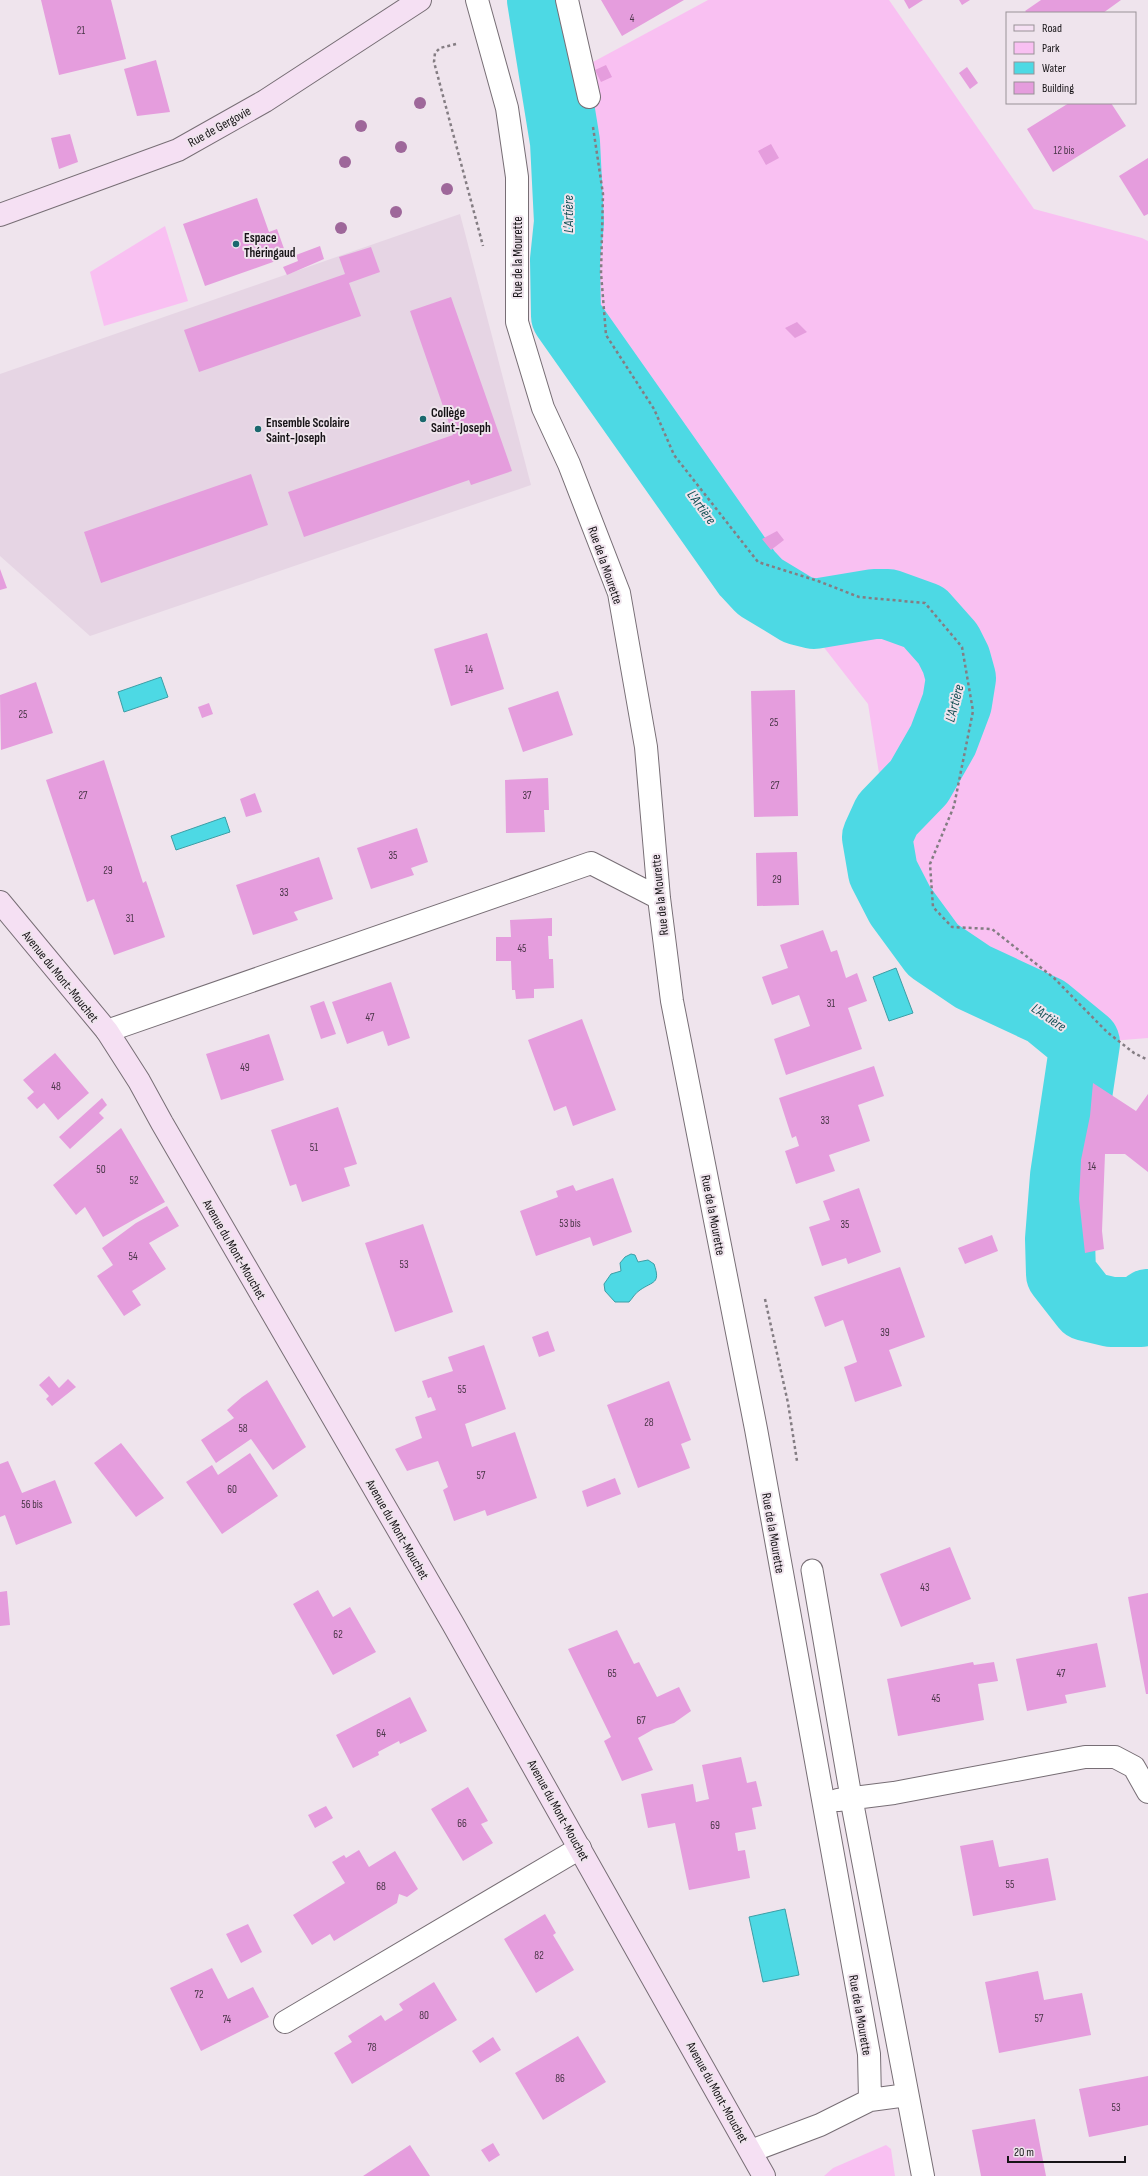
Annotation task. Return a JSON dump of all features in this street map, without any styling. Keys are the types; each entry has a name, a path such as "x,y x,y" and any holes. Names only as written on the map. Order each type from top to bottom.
{"main road":[{"name":"Rue de Gergovie","path":"0,215 178,150 264,101 420,0"},
{"name":"Avenue du Mont-Mouchet","path":"0,902 107,1031 139,1081 162,1124 453,1624 764,2176"}],"street":[{"name":"Rue de la Mourette","path":"477,0 507,108 517,177 517,322 543,408 569,464 619,593 646,747 659,898 672,1001 756,1429 869,2054 870,2100"},
{"path":"567,0 589,97"},
{"path":"107,1031 591,864 659,898"},
{"path":"823,1803 851,1797 894,1793 1085,1757 1115,1757 1134,1766 1148,1792"},
{"path":"851,1797 923,2176"},
{"path":"285,2022 580,1848"},
{"path":"751,2151 820,2125 870,2100 908,2095"}],"lane":[{"path":"812,1570 851,1797"}],"path":[{"path":"589,97 603,194 601,273 606,335 654,409 674,455 758,562 818,581 859,597 925,603 962,647 973,711 954,806 930,864 933,907 952,927 992,929 1054,978 1107,1032 1134,1053 1148,1060"}],"shaded area":[{"name":"Ensemble Scolaire Saint-Joseph","path":"460,214 531,485 90,636 0,556 0,374"}],"green space":[{"path":"708,0 889,0 1034,209 1142,238 1148,241 1148,1038 1085,1043 900,905 868,704 566,316 554,83"},
{"path":"165,226 188,301 104,326 90,272"},
{"path":"886,2145 891,2149 895,2176 824,2176 833,2168"}],"water":[{"path":"161,677 168,697 124,712 118,692"},
{"path":"225,817 230,832 176,850 171,836"},
{"path":"896,968 913,1013 889,1021 873,977"},
{"path":"631,1254 635,1255 638,1262 648,1260 654,1264 657,1275 656,1279 638,1291 629,1302 615,1302 605,1291 604,1284 611,1274 621,1271 620,1263 625,1257"},
{"path":"785,1909 799,1975 763,1982 749,1917"}],"building":[{"path":"41,0 111,0 126,59 59,75"},
{"path":"601,0 684,0 622,36"},
{"path":"904,0 923,0 909,9"},
{"path":"959,0 970,0 962,5"},
{"path":"1041,0 1121,0 1104,12 1025,11"},
{"path":"156,60 170,112 137,116 124,69"},
{"path":"606,65 612,77 601,82 595,70"},
{"path":"967,67 978,83 970,89 959,73"},
{"path":"1067,104 1112,104 1126,126 1053,172 1027,129"},
{"path":"70,134 78,162 59,169 51,138"},
{"path":"771,144 779,158 766,165 758,151"},
{"path":"1148,158 1148,214 1144,216 1119,176"},
{"name":"Espace Théringaud","path":"257,198 269,232 277,229 287,257 205,286 183,224"},
{"path":"320,246 324,259 287,275 283,267 298,261 296,255"},
{"path":"371,247 380,272 349,283 361,316 199,372 184,330 345,274 339,257"},
{"path":"451,297 512,471 471,485 469,480 304,537 288,492 453,435 410,311"},
{"path":"797,322 807,332 795,338 785,328"},
{"path":"251,474 268,525 101,583 84,532"},
{"path":"777,531 784,540 771,550 762,539"},
{"path":"0,569 7,588 0,590"},
{"path":"487,633 504,689 451,706 434,649"},
{"path":"36,682 53,733 1,750 0,695"},
{"path":"795,690 798,816 754,817 751,691"},
{"path":"558,691 573,735 523,752 508,708"},
{"path":"209,703 213,714 202,718 198,707"},
{"path":"104,760 143,883 146,881 165,937 114,955 94,899 87,902 46,780"},
{"path":"548,778 549,810 544,810 545,832 506,833 505,780"},
{"path":"255,793 262,812 246,817 240,799"},
{"path":"417,828 428,862 411,868 414,875 371,889 357,848"},
{"path":"797,852 799,905 757,906 756,853"},
{"path":"319,857 333,899 294,912 298,920 253,935 236,885"},
{"path":"552,918 552,936 548,936 549,959 553,959 554,988 534,989 534,998 516,999 515,990 512,990 511,961 496,961 496,937 511,937 510,920"},
{"path":"823,930 831,952 837,950 846,978 857,973 867,1001 848,1008 862,1049 786,1075 774,1039 810,1026 799,995 772,1005 762,977 788,968 780,945"},
{"path":"391,982 410,1038 388,1046 383,1031 347,1044 332,1002"},
{"path":"324,1001 336,1034 321,1039 310,1006"},
{"path":"582,1019 616,1110 573,1126 566,1106 554,1111 528,1040"},
{"path":"269,1034 284,1080 221,1100 206,1054"},
{"path":"55,1053 89,1093 58,1120 44,1103 37,1109 27,1098 34,1092 23,1080"},
{"path":"874,1066 884,1096 858,1105 870,1141 829,1155 835,1171 796,1184 785,1151 799,1146 796,1136 792,1138 779,1098"},
{"path":"1093,1083 1136,1111 1148,1094 1148,1172 1125,1154 1105,1154 1102,1231 1104,1249 1085,1253 1079,1199 1081,1160 1090,1116"},
{"path":"102,1098 107,1105 99,1113 104,1118 70,1149 59,1137"},
{"path":"338,1107 357,1164 344,1168 350,1186 302,1202 296,1184 290,1186 271,1130"},
{"path":"121,1128 165,1202 103,1237 85,1207 76,1215 53,1185"},
{"path":"613,1178 632,1232 593,1246 590,1237 536,1256 520,1211 558,1197 556,1191 573,1185 576,1191"},
{"path":"859,1188 881,1252 848,1264 846,1258 822,1266 809,1227 830,1220 823,1201"},
{"path":"167,1206 179,1226 149,1243 166,1269 132,1291 141,1305 124,1316 97,1276 113,1265 102,1248 136,1223"},
{"path":"423,1224 453,1312 395,1332 365,1243"},
{"path":"992,1235 998,1251 965,1264 958,1248"},
{"path":"900,1267 925,1337 889,1350 902,1386 855,1402 844,1367 857,1362 843,1320 825,1327 814,1297"},
{"path":"548,1331 555,1351 539,1357 532,1337"},
{"path":"484,1345 506,1409 465,1424 472,1447 515,1432 537,1498 487,1516 485,1510 454,1521 443,1490 448,1487 438,1461 407,1471 395,1449 422,1438 415,1417 436,1410 431,1397 428,1398 422,1381 453,1371 448,1357"},
{"path":"49,1376 59,1388 68,1379 76,1387 52,1406 46,1399 49,1396 39,1385"},
{"path":"267,1380 306,1447 273,1470 251,1439 216,1463 201,1440 234,1418 227,1410 242,1397"},
{"path":"669,1381 691,1440 681,1444 690,1468 638,1488 607,1405"},
{"path":"121,1443 164,1498 136,1517 94,1463"},
{"path":"250,1453 278,1496 222,1534 186,1482 212,1465 218,1475"},
{"path":"8,1461 22,1493 55,1480 72,1523 16,1545 5,1515 0,1517 0,1464"},
{"path":"615,1478 621,1494 587,1507 582,1491"},
{"path":"950,1547 971,1599 901,1627 880,1574"},
{"path":"318,1590 333,1617 350,1607 376,1652 333,1675 293,1604"},
{"path":"7,1591 10,1625 0,1626 0,1592"},
{"path":"1148,1593 1148,1694 1146,1694 1128,1597"},
{"path":"617,1630 634,1664 639,1662 657,1697 679,1687 691,1711 674,1723 654,1729 638,1738 653,1770 622,1781 604,1741 611,1737 568,1649"},
{"path":"1097,1643 1106,1687 1065,1695 1067,1703 1027,1711 1016,1659"},
{"path":"973,1662 974,1665 994,1662 998,1681 978,1684 984,1720 898,1736 887,1679"},
{"path":"410,1697 427,1731 400,1744 399,1741 378,1752 379,1755 353,1768 336,1735"},
{"path":"741,1757 747,1783 756,1781 762,1806 752,1808 756,1829 735,1833 738,1851 745,1850 750,1878 689,1890 675,1823 648,1828 641,1794 693,1784 696,1802 709,1799 702,1765"},
{"path":"468,1787 488,1821 481,1824 493,1843 463,1861 431,1809"},
{"path":"326,1806 333,1818 315,1828 308,1815"},
{"path":"993,1840 999,1867 1048,1858 1056,1900 973,1916 960,1846"},
{"path":"359,1850 369,1867 395,1851 418,1889 407,1897 399,1894 397,1903 334,1941 330,1934 312,1945 293,1915 345,1883 332,1862 344,1855 346,1858"},
{"path":"545,1914 556,1933 553,1935 574,1970 536,1993 504,1939"},
{"path":"248,1924 262,1952 241,1963 226,1934"},
{"path":"212,1968 228,1999 253,1987 269,2017 201,2051 170,1988"},
{"path":"1038,1971 1044,2000 1082,1993 1091,2035 999,2053 985,1982"},
{"path":"434,1982 457,2020 352,2084 334,2053 352,2042 348,2036 381,2015 385,2021 403,2010 399,2004"},
{"path":"578,2036 606,2082 543,2120 515,2073"},
{"path":"493,2037 501,2050 480,2063 472,2051"},
{"path":"1148,2076 1148,2125 1089,2137 1079,2089"},
{"path":"1035,2119 1046,2176 981,2176 972,2130"},
{"path":"493,2143 500,2155 489,2162 481,2150"},
{"path":"410,2145 430,2176 363,2176"}],"waterway":[{"name":"L'Artière","path":"542,0 565,142 569,222 565,260 566,316 747,573 760,587 798,610 814,614 874,604 888,604 924,617 948,644 956,660 961,678 957,703 943,740 919,782 887,815 877,837 883,872 900,905 933,950 973,977 1046,1011 1085,1043 1065,1176 1060,1239 1061,1274 1086,1306 1111,1312 1141,1312 1148,1304"}],"place":[{"name":"Espace Théringaud","path":"236,244"},
{"name":"Collège Saint-Joseph","path":"423,419"},
{"name":"Ensemble Scolaire Saint-Joseph","path":"258,429"}]}
